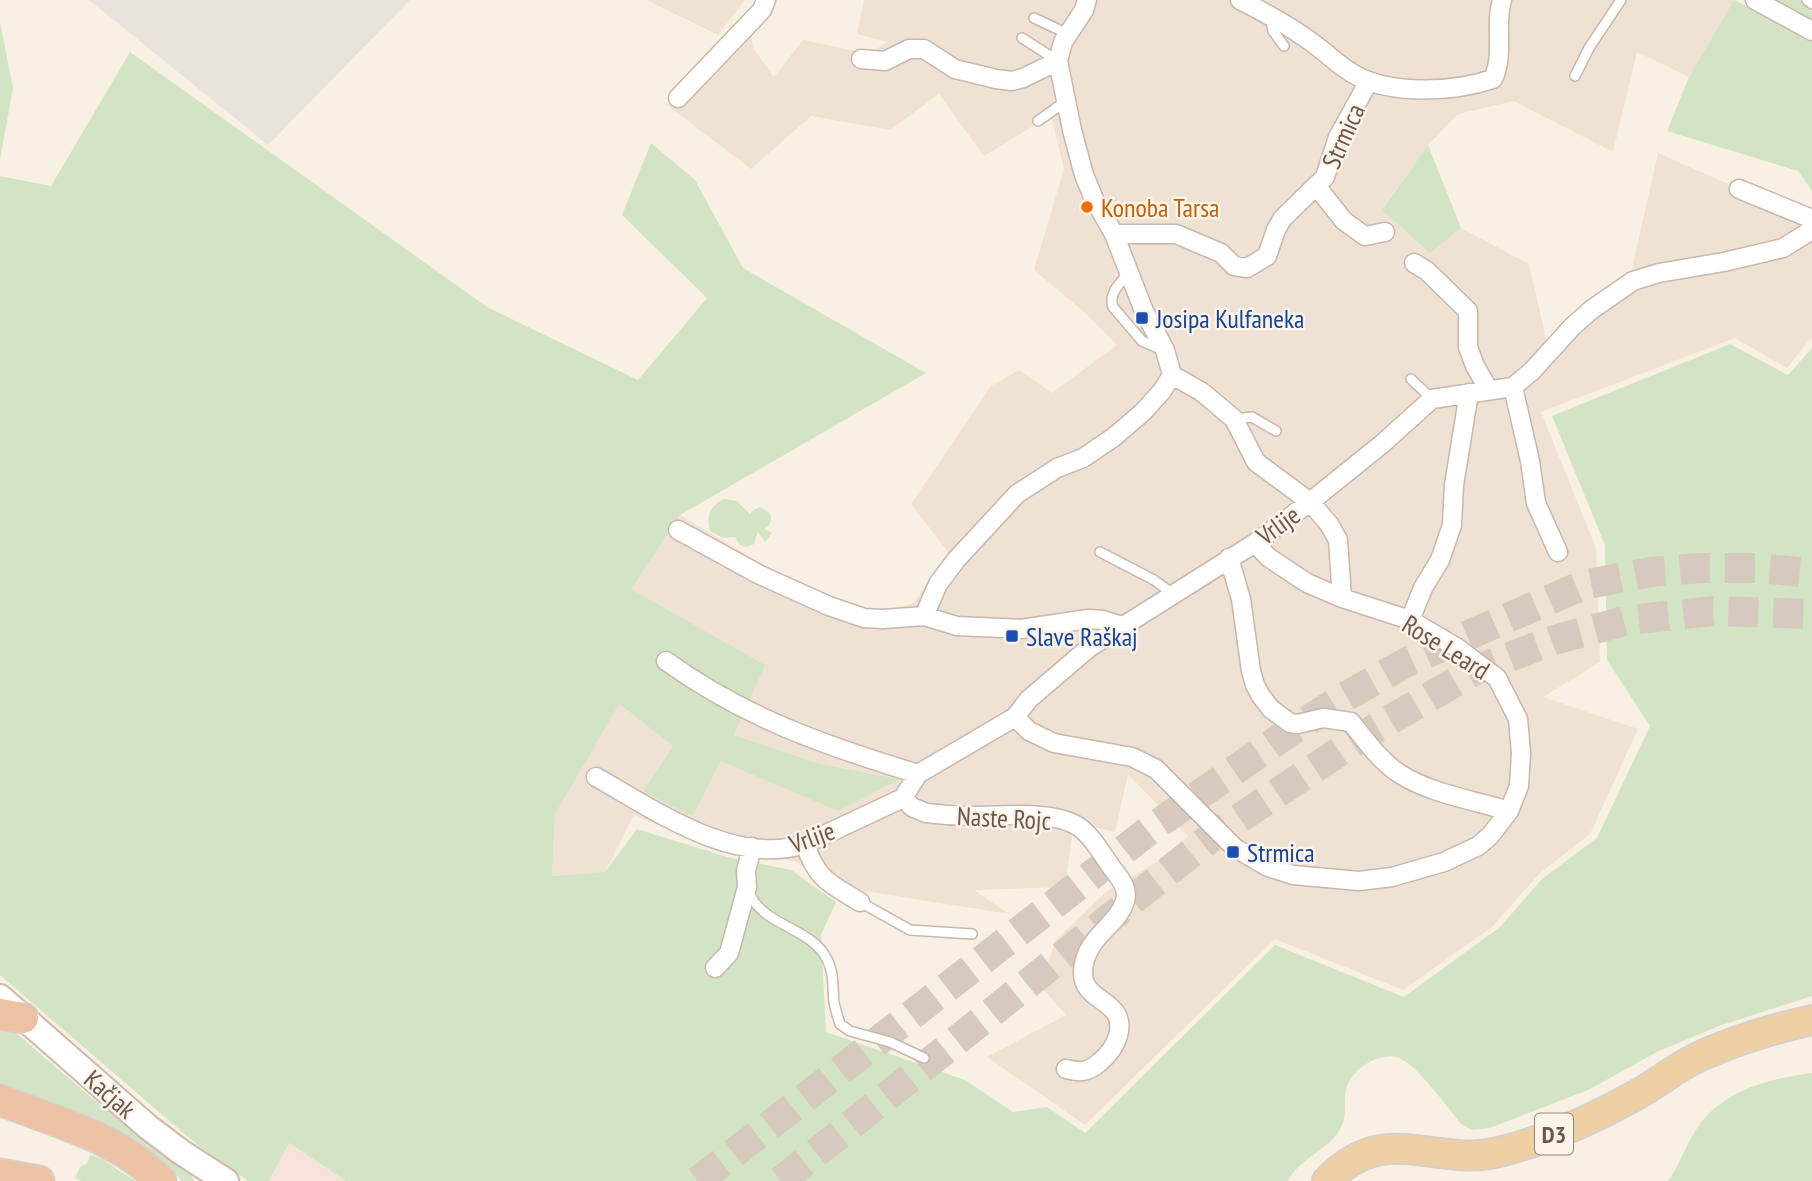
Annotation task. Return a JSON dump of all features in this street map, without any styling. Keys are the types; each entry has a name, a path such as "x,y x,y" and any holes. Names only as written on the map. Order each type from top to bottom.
{"highway":[{"path":"0,1100 93,1134 117,1147 161,1181"},
{"path":"0,1174 39,1181"}],"main road":[{"name":"Kačjak","path":"0,998 12,1016 148,1127 226,1181"},
{"name":"D3","path":"1327,1181 1351,1161 1375,1150 1410,1148 1463,1157 1492,1154 1521,1146 1604,1112 1704,1054 1812,1020"}],"street":[{"path":"678,98 762,10 766,0"},
{"path":"1087,0 1084,10 1063,42 1058,61 1084,175 1094,200 1114,234 1144,311 1165,350 1172,375 1202,392 1234,419 1256,462 1310,502 1329,524 1338,540 1342,598"},
{"name":"Strmica","path":"1240,0 1270,16 1316,46 1341,67 1369,82 1429,90 1493,79 1499,60 1498,16 1502,0"},
{"path":"1755,0 1812,31"},
{"path":"861,60 885,61 909,49 924,49 955,68 1004,80 1023,78 1058,61"},
{"name":"Strmica","path":"1114,234 1176,234 1221,253 1234,267 1247,268 1267,256 1282,219 1325,177 1338,137 1369,82"},
{"path":"1317,187 1344,221 1365,236 1385,232"},
{"path":"1739,189 1812,219"},
{"path":"1433,399 1513,387 1591,310 1633,281 1658,273 1724,262 1783,248 1812,230"},
{"path":"1414,263 1427,271 1468,311 1468,347 1489,390"},
{"path":"923,616 934,591 956,561 1017,494 1057,468 1083,458 1114,437 1143,412 1172,375"},
{"path":"1513,387 1530,461 1536,503 1558,552"},
{"path":"1410,620 1423,588 1440,560 1452,525 1454,485 1468,393"},
{"name":"Vrlije","path":"596,777 694,832 765,850 790,849 804,844 902,798 918,774 1014,717 1029,699 1090,647 1255,543 1382,444 1433,399"},
{"path":"678,530 758,574 863,618 923,616 957,626 1021,629 1088,619 1104,620 1122,626"},
{"name":"Rose Leard","path":"1014,717 1029,731 1054,743 1132,757 1156,769 1235,848 1268,867 1293,875 1359,881 1416,871 1478,846 1490,836 1509,811 1519,786 1521,753 1518,719 1497,678 1457,647 1410,620 1342,598 1307,583 1286,570 1255,543"},
{"path":"1229,558 1241,599 1255,685 1271,709 1290,723 1298,724 1323,718 1351,722 1370,746 1399,774 1439,790 1509,811"},
{"path":"666,662 695,682 765,720 828,746 918,774"},
{"name":"Naste Rojc","path":"902,798 912,807 926,813 1032,817 1075,825 1084,832 1121,881 1127,893 1125,903 1096,938 1084,963 1083,976 1085,985 1092,994 1114,1009 1119,1018 1120,1028 1116,1044 1089,1070 1077,1072 1066,1069"},
{"path":"804,844 817,872 860,902"},
{"path":"715,968 729,953 747,887 746,871 752,847"}],"lane":[{"path":"1575,76 1589,48 1621,0"},
{"path":"1807,0 1812,4"},
{"path":"1270,16 1273,31 1284,46"},
{"path":"1034,18 1068,34"},
{"path":"1022,38 1058,61"},
{"path":"1038,121 1066,101"},
{"path":"1129,274 1113,293 1113,307 1142,341 1165,350"},
{"path":"1411,379 1433,399"},
{"path":"1234,419 1252,418 1276,431"},
{"path":"1100,552 1154,580 1173,594"},
{"path":"747,887 752,901 776,921 803,936 822,951 835,976 834,1002 840,1024 850,1031 890,1042 924,1058"},
{"path":"860,902 910,930 972,934"}],"shaded area":[{"path":"89,0 410,0 268,145"},
{"path":"647,0 745,0 718,35"},
{"path":"864,0 1734,0 1689,77 1637,52 1613,152 1514,101 1458,114 1428,145 1382,209 1431,251 1461,228 1529,264 1547,343 1632,269 1658,153 1805,218 1812,217 1812,337 1787,368 1735,338 1541,412 1596,548 1600,662 1543,697 1638,729 1590,834 1539,874 1492,927 1403,990 1275,939 1085,1125 987,1057 1066,1015 1041,987 1055,941 1106,892 1160,860 1188,836 1128,774 1115,832 1074,822 1065,887 974,890 1009,914 859,890 828,890 797,862 702,844 634,815 605,872 552,876 555,814 615,701 673,746 693,816 721,761 899,779 820,764 734,735 764,665 630,589 680,515 816,596 874,614 914,603 948,552 911,504 991,386 1019,370 1052,393 1117,345 1082,310 1034,270 1064,169 1051,115 984,156 939,94 890,130 811,116 751,169 667,105 748,13 753,48 774,77 803,40 869,54 887,42 857,34"},
{"path":"289,1143 346,1181 269,1181"}],"green space":[{"path":"1734,0 1812,39 1812,191 1798,171 1667,131 1689,77"},
{"path":"1764,0 1800,0 1812,12 1812,25"},
{"path":"0,22 13,88 0,160"},
{"path":"130,52 487,307 638,380 707,298 622,215 651,143 695,180 743,268 926,373 680,515 631,589 765,665 734,735 820,764 900,779 838,811 721,761 693,816 643,792 673,746 619,704 555,814 552,876 605,872 637,829 727,857 791,870 836,902 821,935 826,1032 965,1080 1013,1112 1047,1107 1085,1133 1275,945 1404,997 1500,927 1543,878 1597,838 1650,726 1607,660 1605,545 1552,416 1730,344 1788,375 1812,348 1812,996 1719,1026 1659,1051 1588,1090 1490,1128 1472,1130 1461,1124 1414,1068 1399,1058 1379,1058 1362,1067 1348,1083 1344,1119 1338,1132 1324,1147 1300,1165 1288,1181 346,1181 289,1143 269,1181 248,1181 196,1144 0,975 0,176 51,186"},
{"path":"1428,145 1461,228 1430,253 1382,210"},
{"path":"724,499 737,501 750,514 760,507 770,513 770,522 764,529 772,533 765,542 758,532 754,544 747,547 740,545 735,537 723,538 710,531 710,512 715,504"},
{"path":"0,1026 15,1032 93,1099 192,1172 193,1181 182,1181 144,1148 101,1123 70,1109 65,1111 0,1089"},
{"path":"1812,1073 1812,1181 1668,1181 1704,1119 1730,1097 1778,1079"},
{"path":"90,1155 102,1159 135,1181 81,1181 75,1178"}],"tunnel":[{"path":"698,1181 1156,825 1288,733 1407,662 1583,585 1651,572 1701,568 1758,568 1812,573"},
{"path":"781,1181 1210,838 1364,735 1476,670 1554,640 1628,620 1713,611 1812,614"}],"place":[{"name":"Konoba Tarsa","path":"1087,207"},
{"name":"Josipa Kulfaneka","path":"1142,318"},
{"name":"Slave Raškaj","path":"1012,636"},
{"name":"Strmica","path":"1233,852"}]}
